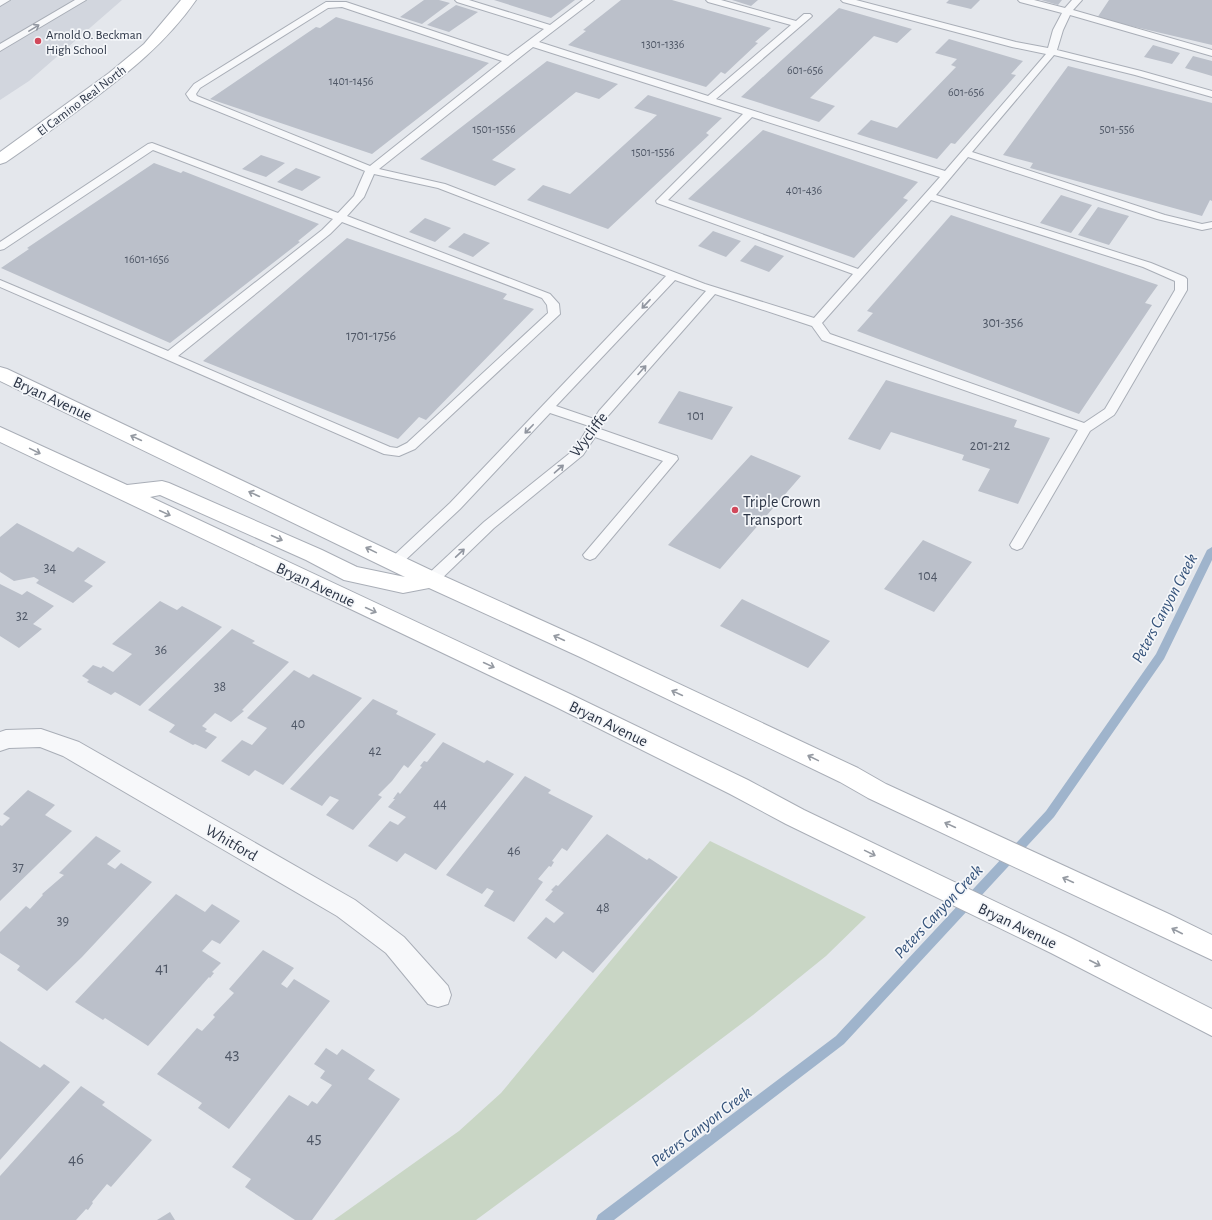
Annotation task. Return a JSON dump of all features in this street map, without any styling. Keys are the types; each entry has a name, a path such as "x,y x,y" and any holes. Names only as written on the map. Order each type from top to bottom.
{"main road":[{"name":"El Camino Real North","path":"0,159 31,138 149,47 189,0"},
{"name":"Bryan Avenue","path":"0,373 431,580 595,654 849,775 877,791 1212,948"},
{"name":"Bryan Avenue","path":"0,434 562,700 835,836 1060,945 1210,1022"},
{"path":"123,493 162,488 314,555 352,574 403,584 431,580"}],"street":[{"name":"Whitford","path":"0,742 6,739 41,738 71,749 243,848 352,913 396,945 438,995"}],"lane":[{"path":"0,3 5,0"},
{"path":"0,48 81,0"},
{"path":"460,0 551,28"},
{"path":"169,357 326,232 359,197 371,170 509,60 588,0"},
{"path":"711,0 798,24"},
{"path":"846,0 1015,45 1052,52 1138,73 1212,94"},
{"path":"1023,0 1212,53"},
{"path":"816,323 929,196 1052,52 1056,31 1066,11 1077,0"},
{"path":"509,60 343,4 326,5 197,86 191,94 193,98 371,170 441,186 713,290 816,323 826,337 1086,428"},
{"path":"709,100 808,16"},
{"path":"531,43 946,175"},
{"path":"750,113 661,201 860,273"},
{"path":"0,247 152,146 546,296 554,304 554,314 411,446 399,452 388,451 0,283"},
{"path":"965,153 1160,217 1202,227 1212,225"},
{"path":"929,196 1147,265 1181,279 1181,290 1110,412 1086,428 1017,545"},
{"path":"395,562 455,506 673,275"},
{"name":"Wycliffe","path":"431,580 489,525 579,452 603,414 713,290"},
{"path":"548,408 672,459 590,555"}],"shaded area":[{"name":"Arnold O. Beckman High School","path":"0,0 122,0 29,81 0,100"}],"green space":[{"path":"710,841 866,917 826,956 753,1015 476,1220 334,1220 459,1131 501,1093"}],"building":[{"path":"424,0 439,0 450,3 422,24 400,17"},
{"path":"494,0 575,0 551,18"},
{"path":"621,0 672,0 771,28 755,42 758,43 725,74 721,72 706,87 568,45 586,31 583,30"},
{"path":"732,0 758,0 751,6"},
{"path":"949,0 980,0 971,9 946,3"},
{"path":"1041,0 1062,0 1058,5"},
{"path":"1109,0 1212,0 1212,45 1097,18"},
{"path":"456,5 478,12 449,32 427,25"},
{"path":"839,8 912,29 897,43 874,36 810,98 835,106 819,122 741,97"},
{"path":"336,17 489,63 372,154 210,99 316,27 320,28"},
{"path":"949,39 1023,61 1011,74 1016,75 955,144 951,143 937,159 857,134 871,120 897,128 956,67 951,65 957,59 935,53"},
{"path":"1153,45 1180,53 1172,64 1144,57"},
{"path":"1193,56 1212,61 1212,76 1185,68"},
{"path":"547,61 618,84 599,99 576,92 492,160 516,169 495,186 420,159"},
{"path":"1068,66 1212,103 1212,201 1210,200 1202,216 1030,168 1033,163 1003,155"},
{"path":"648,95 722,118 706,133 709,135 608,229 527,200 543,185 570,194 657,115 634,108"},
{"path":"763,130 918,182 903,198 908,200 854,258 688,199"},
{"path":"261,155 285,163 266,177 242,169"},
{"path":"154,163 181,173 183,171 319,224 298,241 300,242 170,343 1,268 29,249 27,248"},
{"path":"296,168 321,177 302,191 277,182"},
{"path":"1061,195 1092,205 1071,233 1040,223"},
{"path":"1098,207 1129,216 1109,245 1078,235"},
{"path":"951,215 1158,285 1145,303 1152,305 1079,414 857,331 873,313 867,311"},
{"path":"425,218 451,228 435,242 409,232"},
{"path":"713,231 741,241 726,257 698,246"},
{"path":"464,233 490,243 473,257 448,247"},
{"path":"347,238 507,294 503,299 534,309 426,420 419,417 398,439 203,361"},
{"path":"755,245 784,256 769,272 740,261"},
{"path":"886,380 1017,420 1014,427 1050,438 1018,504 978,491 990,469 962,460 964,455 891,432 880,450 848,439"},
{"path":"679,391 733,407 712,440 658,423"},
{"name":"Triple Crown Transport","path":"751,455 801,476 720,569 668,545"},
{"path":"17,523 73,552 78,547 106,562 84,581 93,586 73,603 36,583 39,580 34,577 14,581 0,572 0,537"},
{"path":"923,540 972,562 934,612 884,589"},
{"path":"0,584 22,595 27,591 54,606 33,624 42,629 19,648 0,636"},
{"path":"742,599 830,641 808,668 720,626"},
{"path":"160,601 177,610 182,606 222,627 140,706 115,692 111,695 87,682 89,680 82,676 93,665 101,668 103,666 113,672 132,654 112,644"},
{"path":"232,629 255,641 252,643 289,662 242,710 244,711 231,722 215,713 202,726 207,729 205,731 217,737 206,749 195,744 193,745 169,732 175,725 148,710"},
{"path":"294,670 309,678 313,674 362,698 283,785 255,770 249,776 221,761 242,740 252,745 267,728 247,718"},
{"path":"373,699 398,711 396,714 436,734 408,768 404,765 392,781 378,795 382,797 353,830 326,815 339,800 330,796 322,806 290,789"},
{"path":"443,742 484,763 487,760 514,774 436,870 405,853 397,862 368,846 390,821 398,825 406,817 388,807 395,799 393,799 398,792 400,794 422,767 420,766 424,761 427,762"},
{"path":"525,776 551,790 548,793 593,816 567,851 562,848 552,861 554,862 551,867 549,866 538,879 543,882 514,922 484,906 494,891 487,888 482,894 446,875"},
{"path":"28,790 55,805 45,815 72,831 0,901 0,825 2,826 10,818 3,814"},
{"path":"607,834 647,860 649,858 678,877 593,973 563,951 556,959 527,938 546,917 554,923 564,913 545,900 553,891 551,890 556,885 558,886"},
{"path":"96,836 121,851 107,864 115,869 121,863 152,882 82,957 47,991 17,970 20,966 0,953 0,932 26,906 30,909 43,895 42,894 64,875 59,873"},
{"path":"176,894 205,912 212,904 240,921 220,944 212,940 202,951 221,963 212,972 214,973 210,978 209,977 148,1046 105,1018 103,1020 75,1002"},
{"path":"263,950 294,968 281,984 287,988 294,979 330,1001 229,1129 198,1108 202,1103 157,1074 197,1028 202,1031 215,1017 213,1015 234,993 229,989"},
{"path":"0,1041 40,1068 44,1064 70,1082 0,1160"},
{"path":"326,1048 337,1055 342,1049 375,1070 368,1079 400,1099 312,1220 295,1220 245,1187 251,1179 232,1167 289,1095 308,1106 312,1101 317,1104 332,1085 320,1078 325,1071 314,1064"},
{"path":"81,1086 105,1102 102,1105 152,1140 111,1187 107,1184 92,1202 93,1203 88,1210 86,1209 76,1220 0,1220 0,1176"},
{"path":"170,1212 175,1220 157,1220"}],"waterway":[{"name":"Peters Canyon Creek","path":"603,1220 840,1040 1050,814 1160,656 1212,550"}],"place":[{"name":"Arnold O. Beckman High School","path":"38,41"},
{"name":"Triple Crown Transport","path":"735,510"}]}
